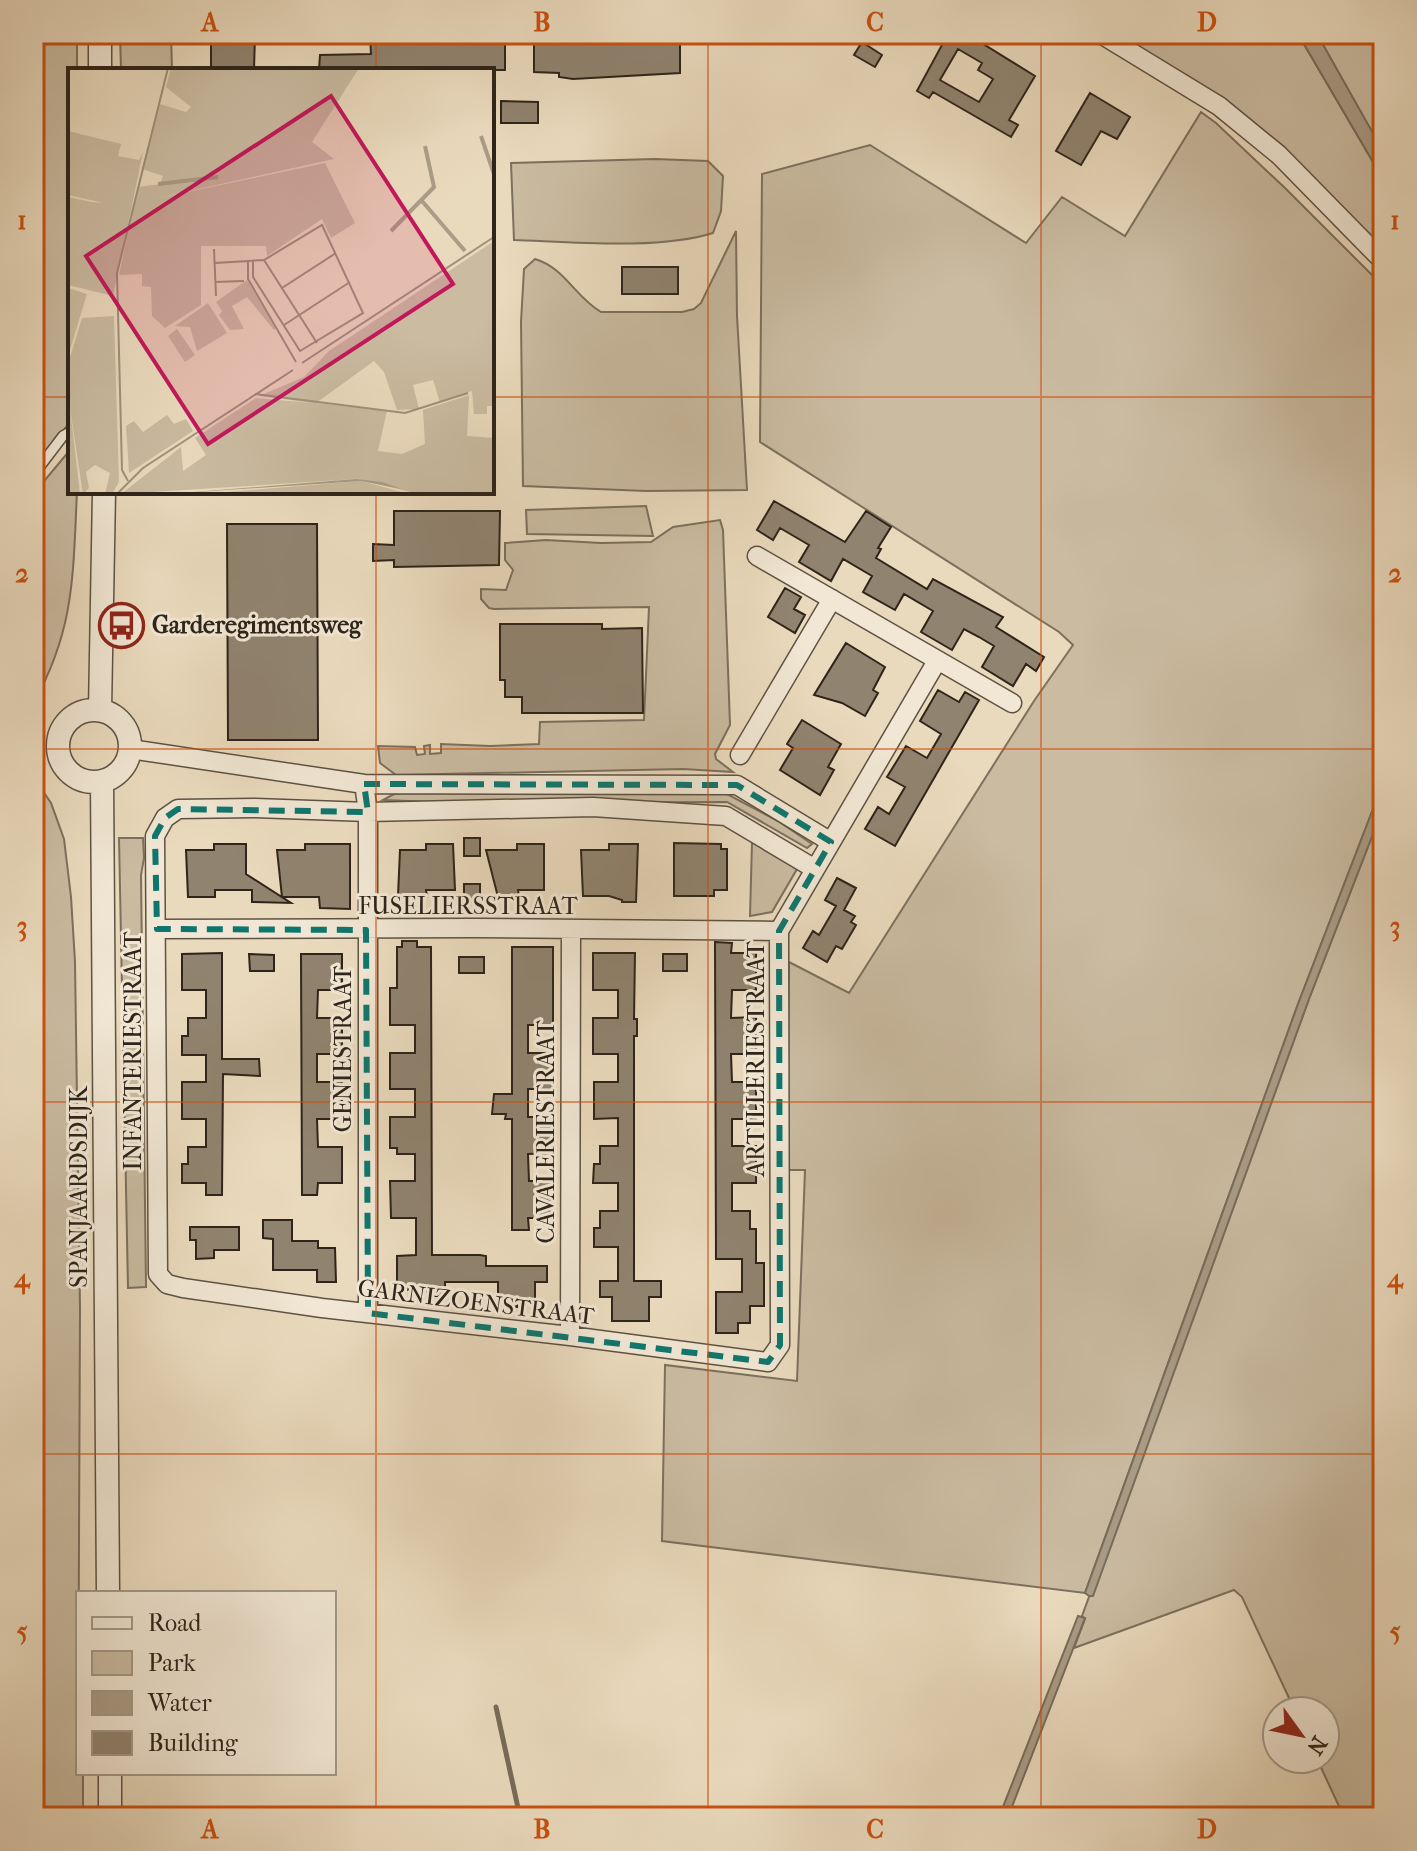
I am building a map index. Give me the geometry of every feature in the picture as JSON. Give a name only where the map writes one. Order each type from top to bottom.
[{"type":"street","points":[[100,34],[100,68]]},
{"type":"street","points":[[1101,34],[1219,106],[1279,155],[1383,261]]},
{"type":"street","points":[[100,710],[104,494]]},
{"type":"street","points":[[757,556],[1012,703]]},
{"type":"street","points":[[740,755],[832,599]]},
{"type":"street","name":"ARTILLERIESTRAAT","points":[[776,1354],[780,1345],[781,1299],[779,931],[937,661]]},
{"type":"street","points":[[86,710],[100,710],[119,719],[126,728],[130,749],[122,769],[102,781],[88,782],[75,777],[65,767],[59,754],[58,740],[63,727],[73,716],[86,710]]},
{"type":"street","points":[[130,749],[364,784],[737,785],[831,842]]},
{"type":"street","name":"SPANJAARDSDIJK","points":[[102,781],[108,1591]]},
{"type":"street","name":"GENIESTRAAT","points":[[364,784],[368,812],[368,1313]]},
{"type":"street","points":[[368,812],[593,807],[726,816],[815,869]]},
{"type":"street","name":"INFANTERIESTRAAT","points":[[167,1284],[158,1274],[155,836],[165,818],[178,809],[368,812]]},
{"type":"street","name":"FUSELIERSSTRAAT","points":[[157,929],[779,931]]},
{"type":"street","name":"CAVALERIESTRAAT","points":[[570,1336],[571,929]]},
{"type":"street","name":"GARNIZOENSTRAAT","points":[[167,1284],[751,1362],[768,1362],[776,1354]]},
{"type":"street","points":[[110,1775],[110,1817]]},
{"type":"lane","points":[[34,474],[68,433]]},
{"type":"highlighted area","points":[[364,784],[737,785],[831,842],[779,931],[780,1345],[768,1362],[368,1313],[366,930],[157,929],[155,836],[165,818],[178,809],[368,812]]},
{"type":"green space","points":[[34,34],[77,34],[77,68],[68,68],[68,424],[34,467]]},
{"type":"green space","points":[[120,34],[171,34],[172,68],[121,68]]},
{"type":"green space","points":[[1116,34],[1298,34],[1383,179],[1383,252],[1306,174]]},
{"type":"green space","points":[[1317,34],[1383,34],[1383,151],[1379,146]]},
{"type":"green space","points":[[1201,112],[1285,188],[1383,286],[1383,783],[1298,1004],[1085,1593],[662,1541],[665,1365],[797,1381],[805,1170],[787,1170],[789,962],[849,993],[1034,701],[1073,645],[1059,632],[760,442],[762,174],[870,145],[1026,243],[1062,197],[1125,236]]},
{"type":"green space","points":[[655,159],[708,161],[723,176],[721,211],[713,233],[667,242],[641,243],[514,240],[511,163]]},
{"type":"green space","points":[[736,231],[737,316],[747,490],[646,491],[523,486],[521,322],[524,269],[535,259],[545,263],[601,312],[682,312],[694,309],[701,303]]},
{"type":"green space","points":[[68,452],[68,494],[77,494],[69,600],[57,650],[34,702],[34,493]]},
{"type":"green space","points":[[646,506],[653,536],[527,534],[526,510]]},
{"type":"green space","points":[[720,520],[723,530],[730,725],[715,754],[716,759],[733,772],[683,769],[396,775],[380,763],[378,746],[415,747],[417,755],[425,754],[424,746],[430,745],[430,754],[441,753],[441,744],[539,744],[540,722],[644,720],[649,607],[494,609],[481,599],[481,589],[506,590],[513,570],[505,560],[505,543],[546,540],[651,542],[673,527]]},
{"type":"green space","points":[[34,778],[51,803],[64,839],[75,962],[80,1308],[76,1775],[83,1775],[83,1817],[34,1817]]},
{"type":"green space","points":[[405,793],[727,794],[778,821],[812,844],[807,848],[727,802],[463,803],[383,800]]},
{"type":"green space","points":[[1383,808],[1383,1817],[1344,1817],[1324,1775],[1341,1775],[1341,1695],[1288,1695],[1242,1597],[1234,1590],[1074,1648],[1085,1619],[1082,1616],[1309,999]]},
{"type":"green space","points":[[119,838],[143,838],[144,858],[141,875],[146,1287],[128,1288]]},
{"type":"green space","points":[[752,842],[797,869],[772,912],[750,916]]},
{"type":"water","points":[[1298,34],[1317,34],[1383,151],[1383,179]]},
{"type":"water","points":[[1383,783],[1383,808],[1309,999],[1093,1596],[1089,1596],[1085,1593],[1298,1004]]},
{"type":"water","points":[[1078,1616],[1085,1618],[1008,1817],[999,1817]]},
{"type":"building","points":[[211,34],[255,34],[254,68],[211,68]]},
{"type":"building","points":[[370,34],[505,34],[505,70],[319,68],[320,55],[371,54]]},
{"type":"building","points":[[534,34],[680,34],[680,73],[573,79],[559,77],[559,73],[534,72]]},
{"type":"building","points":[[923,34],[967,34],[1035,76],[1009,120],[1018,125],[1011,137],[933,92],[929,98],[917,91],[942,45]],"holes":[[[958,49],[982,63],[978,70],[993,79],[979,102],[940,80]]]},
{"type":"building","points":[[862,42],[882,55],[875,67],[854,55]]},
{"type":"building","points":[[1090,93],[1130,117],[1117,139],[1101,131],[1081,165],[1056,151]]},
{"type":"building","points":[[501,101],[538,102],[538,123],[501,123]]},
{"type":"building","points":[[622,267],[678,267],[678,294],[622,294]]},
{"type":"building","points":[[774,501],[845,542],[866,511],[891,527],[878,548],[881,549],[876,558],[927,589],[933,579],[1003,617],[996,627],[1044,657],[1036,671],[1026,664],[1013,686],[982,667],[994,646],[979,637],[964,629],[952,650],[921,632],[933,611],[904,594],[895,610],[863,592],[872,576],[843,559],[831,581],[799,562],[809,545],[780,528],[773,540],[757,530]]},
{"type":"building","points":[[394,511],[500,511],[499,565],[394,567],[394,560],[373,561],[373,544],[394,545]]},
{"type":"building","points":[[227,524],[317,524],[318,740],[228,740]]},
{"type":"building","points":[[785,588],[801,597],[794,609],[805,615],[795,633],[768,617]]},
{"type":"building","points":[[500,624],[602,624],[602,629],[642,628],[643,713],[522,713],[522,697],[505,697],[505,680],[500,680]]},
{"type":"building","points":[[846,643],[885,667],[873,690],[878,693],[865,716],[842,703],[814,695]]},
{"type":"building","points":[[938,690],[959,702],[965,692],[979,700],[895,846],[865,829],[878,807],[889,814],[905,787],[887,777],[906,746],[927,758],[941,734],[920,721]]},
{"type":"building","points":[[802,720],[841,744],[828,767],[834,770],[820,795],[780,770],[793,748],[787,744]]},
{"type":"building","points":[[464,838],[480,838],[480,856],[464,856]]},
{"type":"building","points":[[674,843],[721,844],[721,849],[727,849],[727,890],[714,890],[714,896],[674,896]]},
{"type":"building","points":[[214,844],[246,844],[246,874],[291,903],[252,902],[252,890],[215,890],[215,897],[188,897],[186,850],[214,850]]},
{"type":"building","points":[[305,844],[350,844],[350,909],[320,908],[319,897],[282,897],[277,850],[305,850]]},
{"type":"building","points":[[426,844],[453,844],[455,890],[426,890],[427,897],[398,896],[400,850],[426,850]]},
{"type":"building","points":[[517,844],[544,844],[544,890],[518,890],[519,897],[498,897],[486,850],[517,850]]},
{"type":"building","points":[[609,844],[638,844],[636,902],[622,902],[609,896],[583,896],[581,850],[609,850]]},
{"type":"building","points":[[837,878],[856,888],[844,910],[855,916],[851,922],[856,925],[842,949],[836,946],[827,962],[803,948],[813,931],[819,935],[836,906],[825,900]]},
{"type":"building","points":[[464,884],[480,884],[480,902],[464,902]]},
{"type":"building","points":[[402,941],[417,941],[417,947],[431,947],[432,1255],[486,1256],[486,1266],[547,1266],[547,1282],[535,1282],[535,1300],[517,1300],[517,1307],[498,1307],[498,1282],[445,1282],[445,1296],[427,1296],[427,1289],[397,1290],[397,1256],[416,1255],[416,1218],[391,1218],[390,1181],[415,1181],[415,1154],[397,1154],[397,1148],[390,1148],[390,1117],[415,1117],[415,1089],[390,1089],[390,1053],[415,1053],[415,1025],[390,1025],[390,988],[397,988],[397,947],[402,947]]},
{"type":"building","points":[[715,942],[732,943],[731,953],[756,953],[756,990],[732,990],[731,1018],[756,1017],[756,1054],[731,1054],[732,1082],[756,1082],[756,1119],[732,1119],[732,1146],[756,1146],[756,1183],[732,1183],[732,1211],[750,1211],[750,1229],[756,1229],[756,1263],[764,1263],[764,1306],[750,1306],[750,1323],[738,1323],[738,1333],[716,1333],[716,1292],[742,1292],[742,1259],[716,1259]]},
{"type":"building","points":[[512,947],[553,947],[553,1025],[528,1025],[528,1053],[553,1053],[553,1089],[528,1089],[528,1117],[553,1117],[553,1153],[528,1154],[529,1181],[553,1181],[553,1218],[528,1218],[529,1230],[512,1230],[512,1119],[505,1119],[506,1114],[492,1114],[494,1094],[512,1094]]},
{"type":"building","points":[[222,953],[222,1059],[259,1059],[260,1076],[223,1074],[222,1195],[206,1195],[206,1183],[182,1183],[182,1164],[188,1164],[188,1147],[206,1147],[206,1119],[182,1119],[182,1082],[206,1082],[206,1055],[182,1055],[182,1036],[188,1036],[188,1018],[206,1018],[206,990],[182,990],[182,954]]},
{"type":"building","points":[[593,953],[635,953],[634,1281],[661,1281],[661,1297],[649,1297],[649,1321],[612,1321],[612,1297],[600,1297],[600,1281],[618,1281],[618,1247],[594,1247],[594,1228],[600,1228],[600,1211],[618,1211],[618,1183],[593,1183],[594,1164],[600,1164],[600,1146],[618,1146],[618,1118],[594,1119],[594,1082],[618,1082],[618,1054],[593,1054],[593,1018],[618,1018],[618,990],[593,990]]},
{"type":"building","points":[[249,954],[274,955],[274,971],[250,971]]},
{"type":"building","points":[[301,954],[342,954],[342,990],[318,990],[317,1018],[342,1018],[342,1054],[317,1054],[317,1082],[342,1082],[342,1119],[317,1119],[318,1147],[342,1147],[342,1183],[318,1183],[317,1195],[302,1195]]},
{"type":"building","points":[[663,954],[687,954],[687,971],[663,971]]},
{"type":"building","points":[[459,957],[484,957],[484,973],[459,973]]},
{"type":"building","points":[[263,1220],[292,1220],[292,1241],[318,1241],[318,1248],[335,1248],[336,1282],[317,1282],[317,1270],[273,1270],[273,1239],[263,1238]]},
{"type":"building","points":[[190,1227],[239,1227],[239,1250],[214,1250],[214,1258],[196,1259],[196,1240],[190,1240]]},
{"type":"waterway","points":[[1376,975],[1383,963]]},
{"type":"waterway","points":[[496,1707],[520,1817]]},
{"type":"place","name":"Garderegimentsweg","points":[[121,625]]}]
